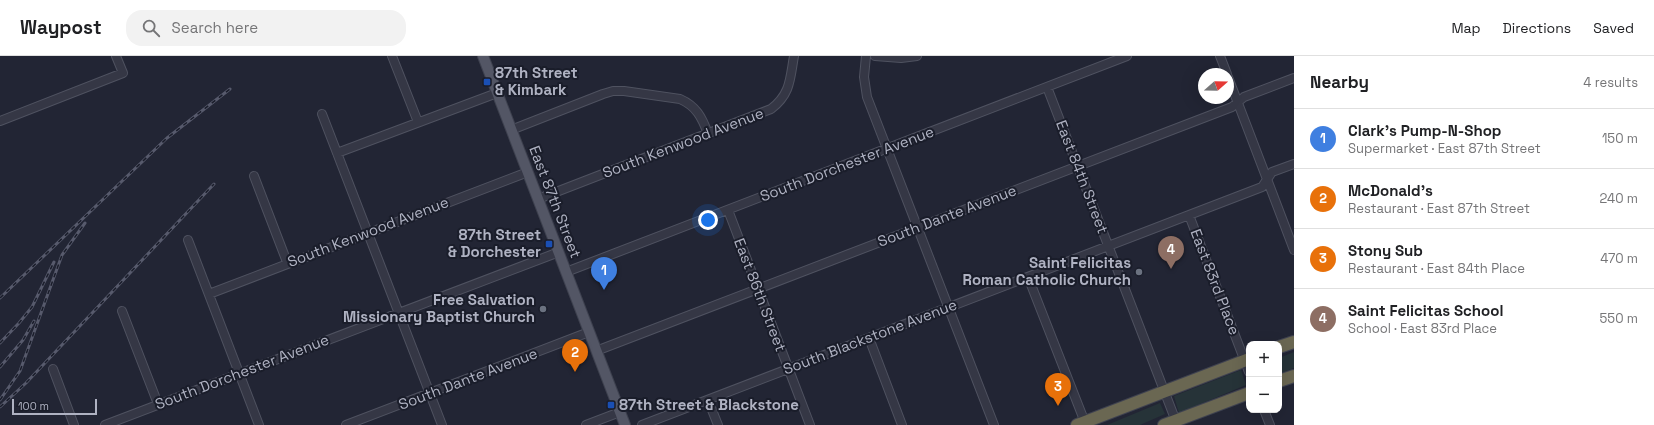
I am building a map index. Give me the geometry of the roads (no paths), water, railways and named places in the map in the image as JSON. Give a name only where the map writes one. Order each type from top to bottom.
[{"type":"highway","points":[[1282,347],[1294,342]]},
{"type":"highway","points":[[1082,424],[1165,391],[1246,365]]},
{"type":"highway","points":[[1282,380],[1294,376]]},
{"type":"highway","points":[[1164,425],[1177,423],[1246,394]]},
{"type":"main road","name":"East 87th Street","points":[[486,57],[511,130],[625,425]]},
{"type":"street","points":[[0,121],[123,73],[116,56]]},
{"type":"street","points":[[392,56],[418,122]]},
{"type":"street","name":"South Kenwood Avenue","points":[[538,199],[765,112],[777,105],[783,99],[789,85],[794,56]]},
{"type":"street","points":[[866,56],[864,77],[867,97],[994,425]]},
{"type":"street","points":[[875,56],[901,58],[917,56]]},
{"type":"street","name":"South Dorchester Avenue","points":[[566,272],[1127,56]]},
{"type":"street","points":[[1220,56],[1225,68]]},
{"type":"street","name":"South Dante Avenue","points":[[596,351],[1232,108],[1244,97],[1294,78]]},
{"type":"street","name":"East 84th Street","points":[[1047,87],[1177,423]]},
{"type":"street","points":[[511,130],[602,94],[624,90],[680,99],[687,102],[698,112],[708,134]]},
{"type":"street","points":[[337,153],[497,92]]},
{"type":"street","points":[[1234,92],[1294,250]]},
{"type":"street","points":[[322,114],[442,425]]},
{"type":"street","name":"South Blackstone Avenue","points":[[642,425],[1262,187],[1272,172],[1294,164]]},
{"type":"street","name":"South Kenwood Avenue","points":[[209,294],[287,262],[528,172]]},
{"type":"street","points":[[254,176],[287,262]]},
{"type":"street","name":"East 86th Street","points":[[728,210],[810,425]]},
{"type":"street","name":"East 83rd Place","points":[[1189,215],[1246,359]]},
{"type":"street","points":[[188,240],[259,425]]},
{"type":"street","name":"South Dorchester Avenue","points":[[105,425],[559,252]]},
{"type":"street","points":[[1028,277],[1082,424]]},
{"type":"street","points":[[122,311],[158,404]]},
{"type":"street","name":"South Dante Avenue","points":[[346,425],[589,332]]},
{"type":"street","points":[[869,338],[902,425]]},
{"type":"street","points":[[53,369],[74,425]]},
{"type":"street","points":[[708,400],[718,425]]},
{"type":"street","points":[[586,425],[620,412]]},
{"type":"street","points":[[1265,413],[1270,425]]},
{"type":"railway","points":[[0,298],[167,138],[230,89]]},
{"type":"railway","points":[[0,407],[26,383],[214,184]]},
{"type":"railway","points":[[0,400],[20,371],[62,255],[85,223]]},
{"type":"railway","points":[[0,343],[32,307],[54,262]]},
{"type":"railway","points":[[0,367],[23,340],[34,321]]},
{"type":"place","name":"87th Street & Kimbark","points":[[487,82]]},
{"type":"place","name":"87th Street & Dorchester","points":[[549,244]]},
{"type":"place","name":"Saint Felicitas School","points":[[1171,269]]},
{"type":"place","name":"Saint Felicitas Roman Catholic Church","points":[[1139,272]]},
{"type":"place","name":"Clark's Pump-N-Shop","points":[[604,290]]},
{"type":"place","name":"Free Salvation Missionary Baptist Church","points":[[543,309]]},
{"type":"place","name":"McDonald's","points":[[575,372]]},
{"type":"place","name":"87th Street & Blackstone","points":[[611,405]]},
{"type":"place","name":"Stony Sub","points":[[1058,406]]}]
